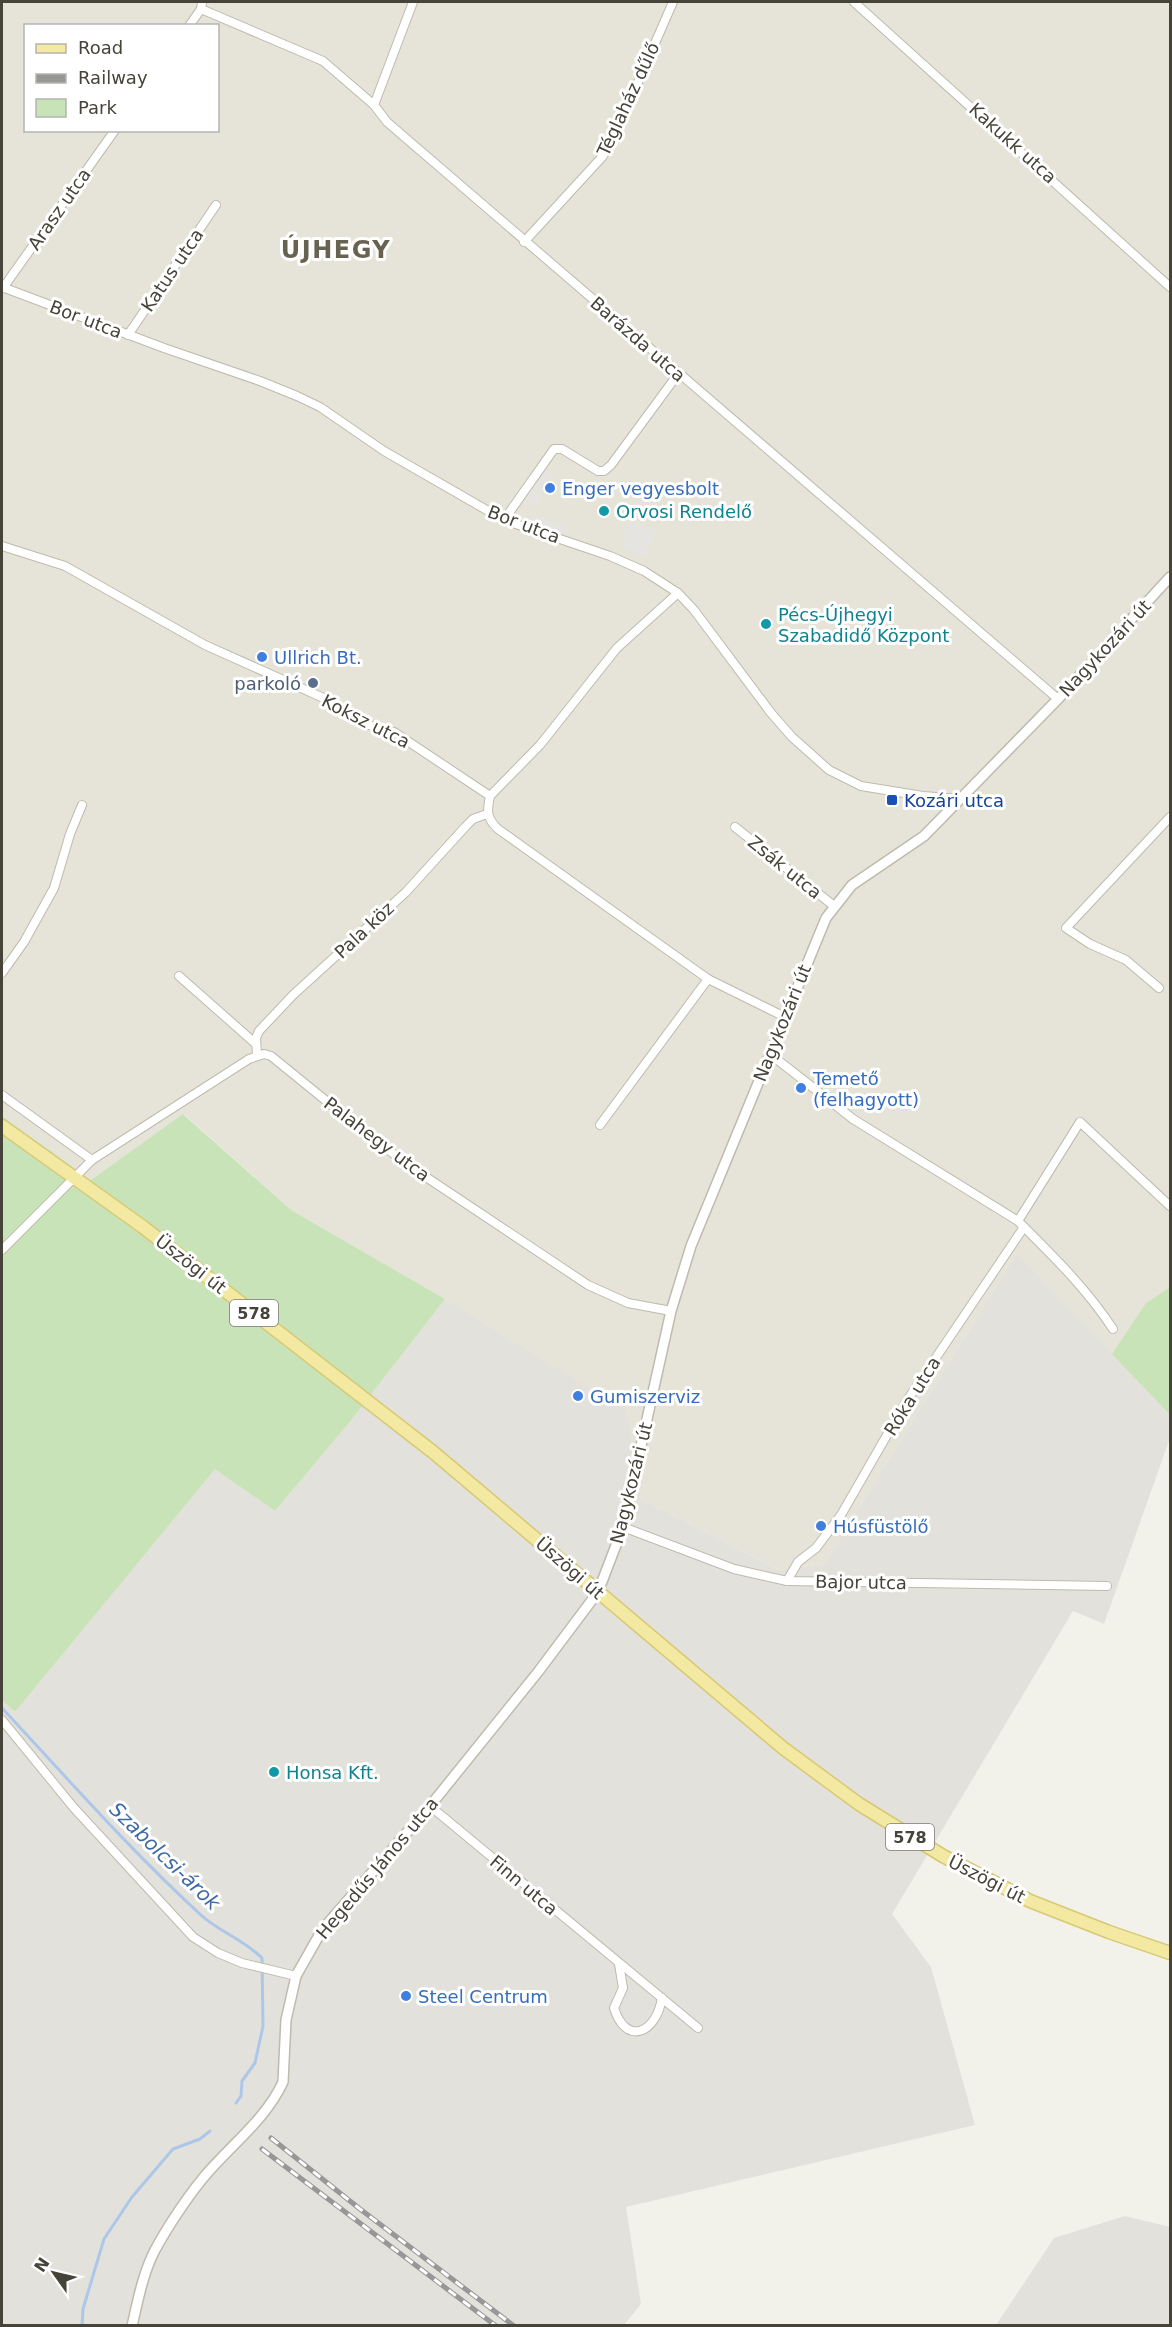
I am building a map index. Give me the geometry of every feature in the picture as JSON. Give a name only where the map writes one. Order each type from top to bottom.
[{"type":"main road","name":"Üszögi út","points":[[2,1126],[143,1227],[433,1452],[783,1748],[859,1804],[943,1856],[1030,1901],[1170,1953]]},
{"type":"street","points":[[374,105],[413,2]]},
{"type":"street","name":"Téglaház dűlő","points":[[524,242],[603,156],[618,128],[673,2]]},
{"type":"street","name":"Kakukk utca","points":[[854,2],[1170,287]]},
{"type":"street","points":[[190,24],[201,5]]},
{"type":"street","name":"Barázda utca","points":[[201,5],[323,61],[374,105],[387,122],[524,242],[1058,699]]},
{"type":"street","name":"Arasz utca","points":[[2,288],[114,132]]},
{"type":"street","name":"Katus utca","points":[[128,335],[216,205]]},
{"type":"street","name":"Bor utca","points":[[2,288],[297,396],[320,407],[384,451],[504,520],[610,556],[644,571],[678,593],[723,646],[771,713],[792,737],[829,770],[861,786],[923,796],[961,799]]},
{"type":"street","points":[[504,520],[554,449],[562,449],[588,466],[604,471],[611,465],[678,374]]},
{"type":"street","name":"Koksz utca","points":[[2,546],[65,566],[205,645],[328,700],[361,723],[394,732],[490,796]]},
{"type":"street","name":"Nagykozári út","points":[[598,1592],[623,1527],[671,1311],[691,1246],[822,928],[834,906],[852,885],[924,836],[1058,699],[1170,578]]},
{"type":"street","points":[[678,593],[617,648],[540,746],[490,796],[487,814],[498,829],[708,979],[785,1017]]},
{"type":"street","points":[[2,973],[24,942],[54,888],[70,834],[82,805]]},
{"type":"street","name":"Pala köz","points":[[256,1044],[259,1031],[293,995],[406,892],[473,819],[487,814]]},
{"type":"street","points":[[1159,988],[1126,960],[1090,944],[1066,928],[1170,817]]},
{"type":"street","name":"Zsák utca","points":[[735,827],[834,906]]},
{"type":"street","points":[[2,1250],[92,1161],[257,1055],[256,1044],[179,976]]},
{"type":"street","points":[[600,1125],[708,979]]},
{"type":"street","points":[[770,1054],[853,1119],[1021,1224],[1054,1257],[1100,1310],[1113,1329]]},
{"type":"street","name":"Palahegy utca","points":[[257,1055],[271,1056],[414,1169],[588,1285],[628,1303],[671,1311]]},
{"type":"street","points":[[2,1095],[92,1161]]},
{"type":"street","name":"Róka utca","points":[[787,1581],[798,1562],[816,1548],[841,1515],[906,1402],[1021,1224],[1080,1122],[1170,1206]]},
{"type":"street","name":"Bajor utca","points":[[623,1527],[734,1569],[787,1581],[1107,1586]]},
{"type":"street","name":"Hegedűs János utca","points":[[132,2325],[146,2271],[155,2250],[208,2172],[267,2110],[279,2091],[283,2082],[286,2020],[296,1976],[322,1930],[430,1806],[538,1672],[598,1592]]},
{"type":"street","points":[[2,1720],[74,1808],[193,1937],[218,1953],[268,1970],[296,1976]]},
{"type":"street","name":"Finn utca","points":[[430,1806],[698,2028]]},
{"type":"street","points":[[619,1964],[623,1988],[614,2008],[618,2021],[631,2030],[639,2031],[651,2027],[657,2019],[662,1998]]},
{"type":"shaded area","points":[[2,2],[1170,2],[1170,1287],[1146,1303],[1112,1354],[1017,1253],[824,1564],[779,1570],[641,1499],[625,1411],[445,1299],[291,1210],[184,1114],[91,1180],[2,1116]]},
{"type":"shaded area","points":[[541,467],[555,477],[535,505],[521,495]]},
{"type":"shaded area","points":[[534,515],[569,528],[565,540],[530,527]]},
{"type":"shaded area","points":[[630,520],[656,531],[645,557],[620,546]]},
{"type":"shaded area","points":[[1017,1253],[1170,1415],[1170,1438],[1104,1624],[1073,1611],[892,1914],[931,1967],[975,2125],[626,2207],[641,2304],[624,2325],[2,2325],[2,1700],[15,1712],[215,1468],[275,1511],[349,1423],[445,1299],[626,1411],[641,1499],[779,1570],[824,1564]]},
{"type":"shaded area","points":[[1125,2216],[1170,2227],[1170,2325],[996,2325],[1054,2238]]},
{"type":"green space","points":[[183,1114],[291,1210],[445,1299],[349,1423],[275,1511],[215,1469],[15,1712],[2,1700],[2,1116],[91,1180]]},
{"type":"green space","points":[[1170,1287],[1170,1415],[1112,1354],[1146,1303]]},
{"type":"waterway","name":"Szabolcsi-árok","points":[[2,1708],[150,1866],[209,1922],[262,1958],[263,2026],[255,2063],[242,2081],[241,2096],[236,2103]]},
{"type":"waterway","name":"Szabolcsi-árok","points":[[82,2326],[83,2309],[104,2239],[132,2197],[173,2149],[200,2139],[210,2131]]},
{"type":"railway","points":[[271,2138],[514,2326]]},
{"type":"railway","points":[[262,2149],[496,2326]]},
{"type":"place","name":"Enger vegyesbolt","points":[[550,488]]},
{"type":"place","name":"Orvosi Rendelő","points":[[604,511]]},
{"type":"place","name":"Pécs-Újhegyi Szabadidő Központ","points":[[766,624]]},
{"type":"place","name":"Ullrich Bt.","points":[[262,657]]},
{"type":"place","name":"parkoló","points":[[313,683]]},
{"type":"place","name":"Kozári utca","points":[[892,800]]},
{"type":"place","name":"Temető (felhagyott)","points":[[801,1088]]},
{"type":"place","name":"Gumiszerviz","points":[[578,1396]]},
{"type":"place","name":"Húsfüstölő","points":[[821,1526]]},
{"type":"place","name":"Honsa Kft.","points":[[274,1772]]},
{"type":"place","name":"Steel Centrum","points":[[406,1996]]},
{"type":"district","name":"ÚJHEGY","points":[[336,250]]}]
